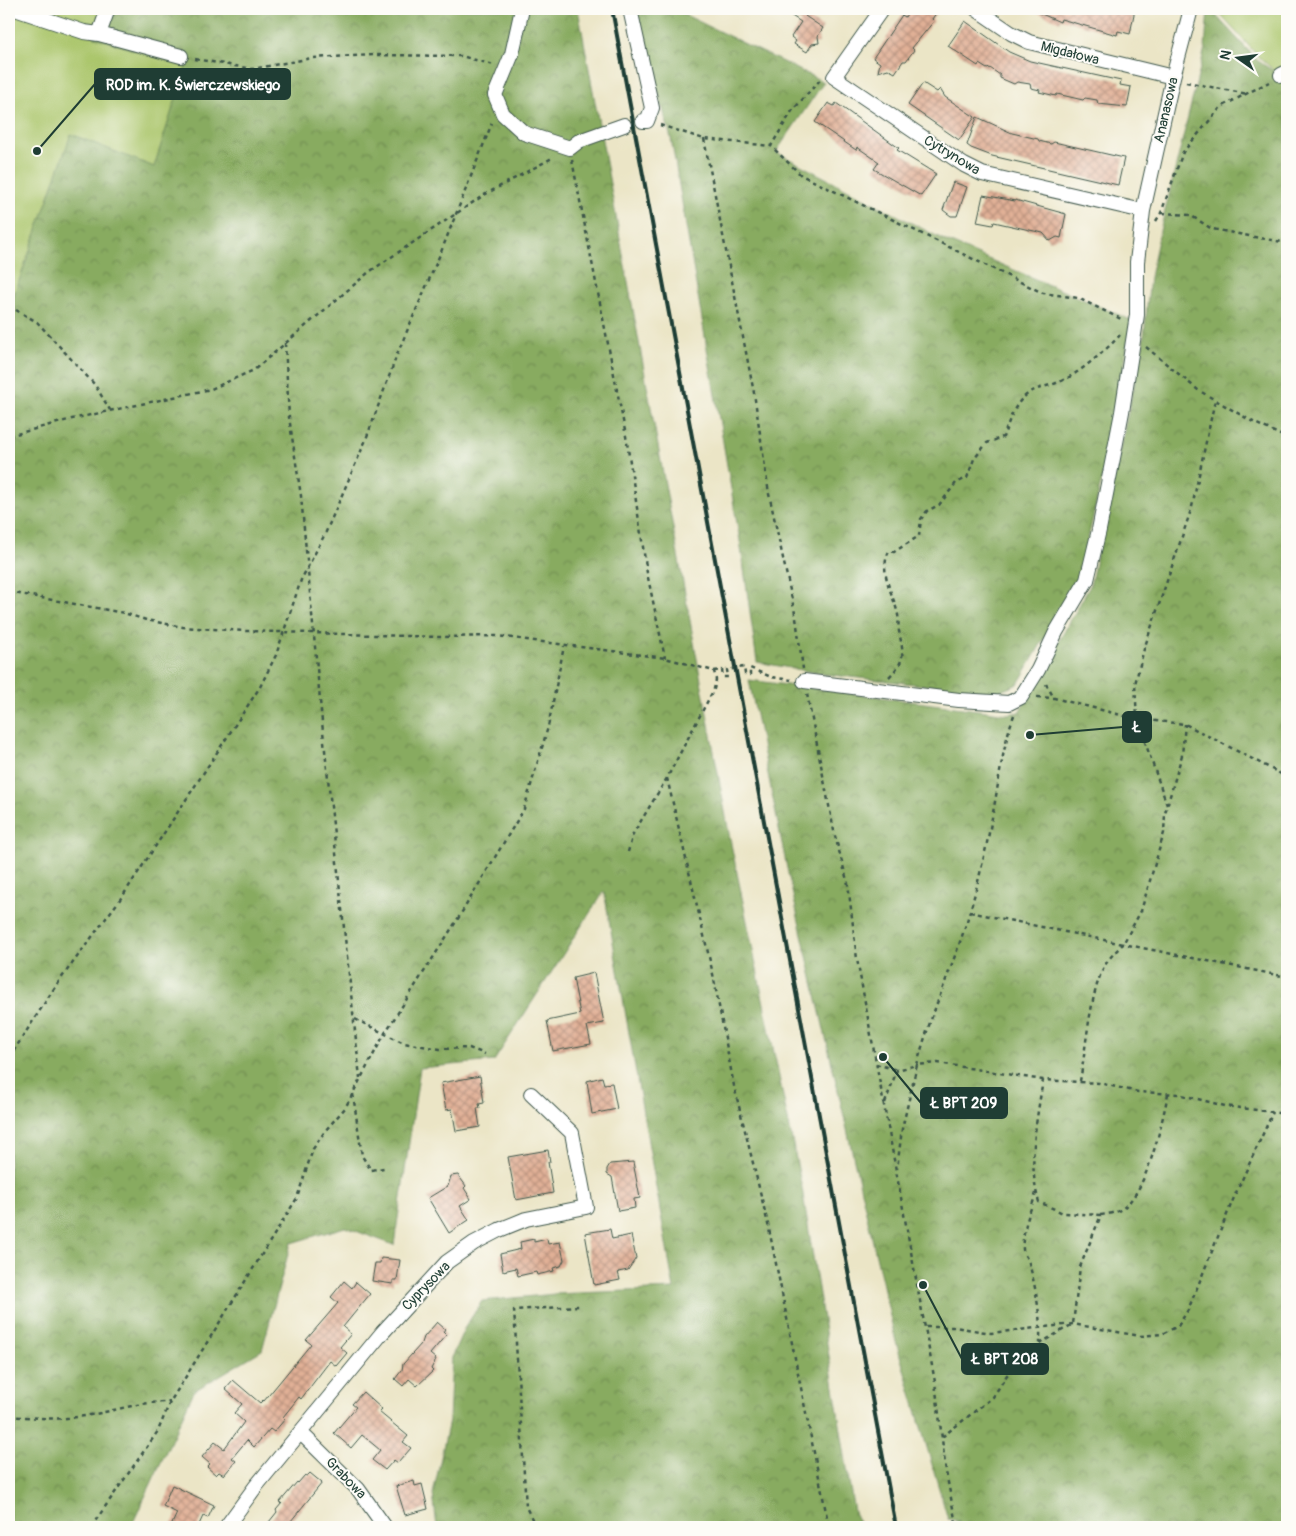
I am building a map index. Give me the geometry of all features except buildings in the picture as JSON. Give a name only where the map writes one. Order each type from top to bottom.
[{"type":"street","points":[[15,9],[84,32],[99,34],[181,56]]},
{"type":"street","points":[[99,34],[108,9]]},
{"type":"street","points":[[522,9],[512,54],[495,95],[503,114],[524,133],[570,148],[579,141],[624,126]]},
{"type":"street","points":[[630,9],[652,108],[645,121]]},
{"type":"street","points":[[836,75],[882,9]]},
{"type":"street","name":"Migdałowa","points":[[976,9],[1010,33],[1029,42],[1172,79]]},
{"type":"street","name":"Ananasowa","points":[[1021,697],[1087,580],[1119,431],[1128,334],[1137,315],[1137,262],[1143,212],[1172,79],[1191,9]]},
{"type":"street","name":"Cytrynowa","points":[[836,75],[964,165],[982,174],[1143,212]]},
{"type":"street","points":[[804,682],[959,700],[1009,702],[1021,697]]},
{"type":"street","name":"Cyprysowa","points":[[226,1527],[256,1486],[403,1309],[447,1262],[474,1243],[526,1219],[586,1207],[572,1133],[531,1094]]},
{"type":"street","name":"Grabowa","points":[[301,1433],[358,1488],[385,1527]]},
{"type":"path","points":[[181,56],[252,69],[312,58],[374,55],[461,56],[506,69]]},
{"type":"path","points":[[1152,227],[1161,212],[1183,152],[1221,107],[1284,74]]},
{"type":"path","points":[[771,146],[792,111],[805,96],[821,80],[836,75]]},
{"type":"path","points":[[1172,79],[1247,94]]},
{"type":"path","points":[[9,1058],[57,984],[124,894],[260,687],[276,655],[283,631],[308,566],[325,534],[365,442],[398,352],[457,213],[499,105]]},
{"type":"path","points":[[645,121],[704,139],[771,146],[801,175],[1043,293],[1078,298],[1126,323],[1129,316]]},
{"type":"path","points":[[704,139],[754,393],[769,494],[796,618],[804,682],[835,836],[848,884],[857,959],[926,1326],[956,1526]]},
{"type":"path","points":[[9,436],[110,410],[211,389],[254,370],[370,272],[484,194],[570,148],[626,436],[647,573],[665,658]]},
{"type":"path","points":[[1143,212],[1190,215],[1212,229],[1287,242]]},
{"type":"path","points":[[9,306],[37,322],[95,385],[110,410]]},
{"type":"path","points":[[881,678],[890,677],[901,664],[904,646],[899,630],[898,616],[888,589],[885,564],[889,552],[894,552],[919,536],[921,519],[927,511],[939,505],[956,483],[967,478],[974,459],[987,443],[1002,437],[1011,415],[1023,398],[1034,389],[1061,382],[1128,334],[1198,390],[1255,423],[1287,438]]},
{"type":"path","points":[[285,343],[288,417],[301,496],[322,722],[361,1079]]},
{"type":"path","points":[[1167,805],[1137,719],[1135,684],[1144,649],[1192,507],[1215,400]]},
{"type":"path","points":[[9,592],[124,613],[146,620],[183,627],[440,637],[497,636],[665,658],[714,670],[722,670],[723,677],[728,677],[727,670],[744,667],[745,674],[750,675],[750,668],[771,677],[804,682]]},
{"type":"path","points":[[91,1527],[158,1431],[170,1402],[296,1198],[313,1149],[325,1131],[345,1108],[385,1033],[459,917],[524,809],[548,728],[564,646]]},
{"type":"path","points":[[628,852],[633,834],[667,778],[714,689],[716,680],[714,670]]},
{"type":"path","points":[[897,1173],[902,1130],[924,1038],[960,948],[986,850],[1004,743],[1021,697],[1054,698],[1137,719],[1185,724],[1287,778]]},
{"type":"path","points":[[1080,1082],[1095,995],[1102,971],[1112,955],[1123,944],[1142,911],[1164,833],[1167,805],[1182,755],[1185,724]]},
{"type":"path","points":[[667,778],[713,974],[736,1096],[768,1224],[829,1527]]},
{"type":"path","points":[[970,912],[1287,977]]},
{"type":"path","points":[[354,1019],[404,1043],[440,1049],[469,1048],[486,1054]]},
{"type":"path","points":[[876,1064],[897,1070],[938,1062],[1043,1080],[1100,1082],[1138,1092],[1168,1094],[1225,1106],[1287,1114]]},
{"type":"path","points":[[884,1107],[886,1094],[897,1070]]},
{"type":"path","points":[[1043,1080],[1035,1133],[1036,1192],[1039,1202],[1063,1213],[1101,1215],[1120,1210],[1135,1194],[1158,1143],[1168,1094]]},
{"type":"path","points":[[353,1094],[362,1156],[371,1170],[384,1168],[385,1171]]},
{"type":"path","points":[[926,1326],[955,1327],[991,1333],[1073,1324],[1140,1336],[1162,1334],[1178,1326],[1188,1310],[1235,1195],[1273,1112]]},
{"type":"path","points":[[1036,1192],[1022,1250],[1029,1262],[1040,1328],[1040,1345]]},
{"type":"path","points":[[1073,1324],[1080,1267],[1101,1215]]},
{"type":"path","points":[[536,1527],[526,1507],[514,1310],[580,1306]]},
{"type":"path","points":[[942,1437],[993,1397],[1007,1375],[1040,1345],[1073,1324]]},
{"type":"path","points":[[9,1417],[66,1418],[119,1410],[148,1402],[170,1402]]},
{"type":"path","points":[[834,1527],[1015,1527]]},
{"type":"green space","points":[[9,9],[102,9],[95,37],[186,67],[154,167],[71,135],[12,301],[9,299]]},
{"type":"green space","points":[[102,9],[578,9],[730,839],[802,1188],[854,1512],[861,1527],[437,1527],[433,1494],[449,1421],[452,1356],[464,1329],[482,1301],[555,1294],[674,1289],[604,891],[494,1061],[420,1068],[394,1245],[345,1227],[291,1243],[262,1350],[194,1391],[131,1527],[9,1527],[9,299],[12,301],[71,134],[154,167],[186,67],[95,37]]},
{"type":"green space","points":[[635,9],[673,9],[824,82],[776,152],[946,241],[1131,320],[1116,417],[1079,578],[1018,684],[996,693],[823,674],[757,662],[740,541],[671,138]]},
{"type":"green space","points":[[1208,9],[1258,61],[1278,74],[1287,88],[1287,1514],[1280,1527],[937,1527],[960,1521],[948,1519],[896,1342],[789,878],[749,680],[1008,714],[1019,712],[1090,586],[1143,345],[1150,277],[1205,48]]},
{"type":"green space","points":[[1215,9],[1287,9],[1287,69],[1278,74],[1258,56]]},
{"type":"railway","points":[[612,9],[896,1527]]},
{"type":"place","name":"ROD im. K. Świerczewskiego","points":[[37,151]]},
{"type":"place","name":"Ł","points":[[1030,735]]},
{"type":"place","name":"Ł BPT 209","points":[[883,1057]]},
{"type":"place","name":"Ł BPT 208","points":[[923,1285]]}]
